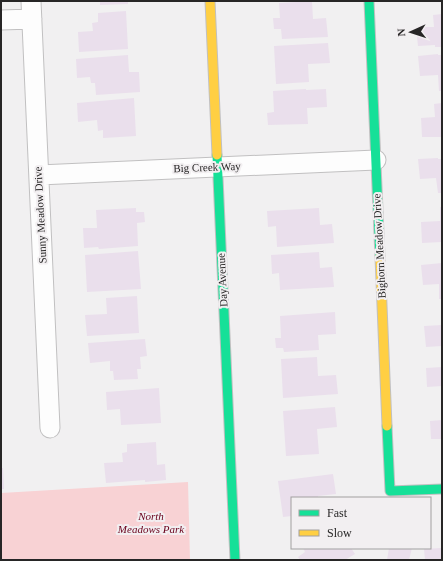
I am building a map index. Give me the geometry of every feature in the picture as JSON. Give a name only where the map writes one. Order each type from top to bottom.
[{"type":"street","name":"Day Avenue","points":[[210,1],[235,560]]},
{"type":"street","name":"Bighorn Meadow Drive","points":[[368,1],[390,491],[442,489]]},
{"type":"street","points":[[1,20],[31,10]]},
{"type":"street","name":"Sunny Meadow Drive","points":[[31,10],[50,428]]},
{"type":"street","name":"Big Creek Way","points":[[39,175],[376,160]]},
{"type":"green space","name":"North Meadows Park","points":[[188,482],[190,560],[1,560],[1,493]]},
{"type":"building","points":[[100,1],[128,1],[128,4],[100,5]]},
{"type":"building","points":[[312,1],[313,19],[326,18],[328,37],[282,39],[281,29],[274,29],[273,18],[280,18],[279,3]]},
{"type":"building","points":[[126,11],[128,49],[79,52],[78,32],[93,31],[92,23],[98,22],[98,13]]},
{"type":"building","points":[[442,14],[442,47],[435,47],[435,45],[418,46],[416,27],[434,27],[433,15]]},
{"type":"building","points":[[328,43],[330,63],[308,64],[309,82],[276,84],[274,46]]},
{"type":"building","points":[[128,55],[129,72],[139,72],[140,92],[96,95],[95,83],[91,83],[90,77],[77,78],[76,59]]},
{"type":"building","points":[[442,55],[442,91],[439,91],[438,75],[420,76],[418,56]]},
{"type":"building","points":[[326,89],[327,107],[307,108],[308,124],[268,125],[267,113],[274,112],[273,91]]},
{"type":"building","points":[[134,98],[136,136],[103,138],[103,130],[98,131],[97,120],[78,122],[77,103]]},
{"type":"building","points":[[442,103],[442,137],[422,137],[421,118],[435,117],[434,104]]},
{"type":"building","points":[[418,159],[442,159],[442,193],[438,193],[436,178],[420,179]]},
{"type":"building","points":[[440,207],[442,207],[442,242],[422,243],[421,222],[440,221]]},
{"type":"building","points":[[136,208],[136,212],[144,212],[145,222],[137,223],[138,246],[99,249],[98,247],[84,248],[83,228],[97,228],[96,210]]},
{"type":"building","points":[[319,208],[320,225],[332,224],[334,243],[277,247],[276,226],[268,227],[267,211]]},
{"type":"building","points":[[138,251],[141,289],[87,292],[85,255]]},
{"type":"building","points":[[319,252],[320,268],[332,267],[334,287],[280,290],[279,273],[272,274],[271,255]]},
{"type":"building","points":[[442,263],[442,299],[439,299],[439,284],[423,285],[421,265]]},
{"type":"building","points":[[137,296],[139,333],[87,336],[85,315],[107,314],[106,298]]},
{"type":"building","points":[[335,312],[336,334],[318,335],[319,350],[284,352],[283,348],[276,348],[275,338],[281,338],[280,316]]},
{"type":"building","points":[[442,325],[442,346],[426,347],[424,326]]},
{"type":"building","points":[[145,339],[147,356],[140,357],[141,369],[137,369],[138,379],[114,380],[113,371],[110,371],[110,361],[90,363],[88,343]]},
{"type":"building","points":[[317,357],[318,376],[336,375],[338,394],[283,398],[281,359]]},
{"type":"building","points":[[442,367],[442,386],[427,387],[426,368]]},
{"type":"building","points":[[159,388],[161,423],[121,425],[120,409],[107,410],[106,392]]},
{"type":"building","points":[[335,407],[337,427],[317,429],[319,454],[286,456],[283,411]]},
{"type":"building","points":[[442,420],[442,439],[431,439],[430,421]]},
{"type":"building","points":[[156,442],[157,465],[165,464],[166,480],[106,483],[104,463],[123,462],[122,453],[127,452],[127,444]]},
{"type":"building","points":[[1,468],[3,468],[4,489],[1,489]]},
{"type":"building","points":[[333,474],[336,494],[318,497],[291,497],[291,516],[283,517],[278,481]]},
{"type":"building","points":[[441,548],[442,560],[425,560],[424,549]]},
{"type":"building","points":[[304,549],[352,549],[355,554],[345,560],[300,560],[298,557],[305,552]]},
{"type":"building","points":[[389,549],[412,549],[409,560],[387,560]]},
{"type":"traffic: fast","points":[[369,1],[380,257]]},
{"type":"traffic: fast","points":[[217,155],[235,560]]},
{"type":"traffic: fast","points":[[387,426],[390,491],[442,489]]},
{"type":"traffic: slow","points":[[210,1],[217,155]]},
{"type":"traffic: slow","points":[[380,257],[387,426]]}]
